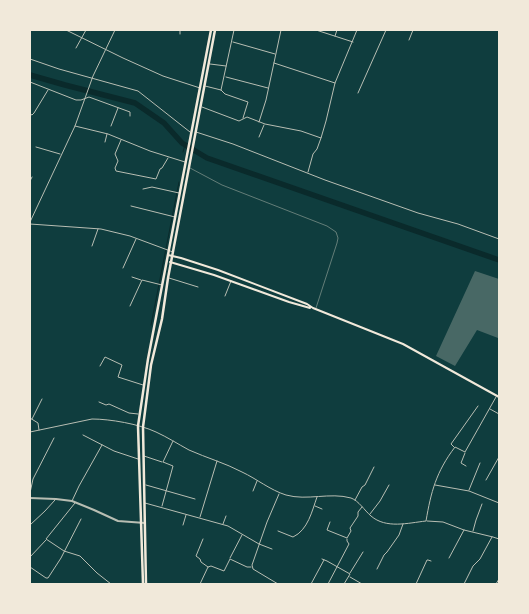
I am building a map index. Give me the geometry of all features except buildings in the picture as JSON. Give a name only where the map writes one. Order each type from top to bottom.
[{"type":"highway","points":[[146,584],[143,427],[151,365],[174,254],[211,30]]},
{"type":"highway","points":[[142,584],[138,459],[139,414],[160,285],[189,142],[200,107],[215,30]]},
{"type":"main road","points":[[167,251],[307,304],[314,309]]},
{"type":"main road","points":[[166,261],[231,280],[397,341],[498,397]]},
{"type":"main road","points":[[208,273],[209,268]]},
{"type":"street","points":[[66,30],[163,76],[201,88]]},
{"type":"street","points":[[76,48],[86,30]]},
{"type":"street","points":[[115,30],[92,80],[75,126],[30,223],[98,228],[136,238],[167,251]]},
{"type":"street","points":[[222,90],[234,30]]},
{"type":"street","points":[[259,122],[269,88],[280,30]]},
{"type":"street","points":[[316,30],[353,42]]},
{"type":"street","points":[[335,37],[337,30]]},
{"type":"street","points":[[308,173],[321,138],[335,83],[358,30]]},
{"type":"street","points":[[358,93],[386,30]]},
{"type":"street","points":[[409,40],[413,30]]},
{"type":"street","points":[[232,41],[275,54]]},
{"type":"street","points":[[30,59],[92,80],[125,86],[138,91],[193,132],[233,144],[418,213],[458,224],[499,239]]},
{"type":"street","points":[[274,62],[335,83]]},
{"type":"street","points":[[209,64],[226,67]]},
{"type":"street","points":[[224,77],[269,88]]},
{"type":"street","points":[[30,82],[76,100],[89,97],[131,112],[130,116]]},
{"type":"street","points":[[204,86],[222,90],[224,94],[248,102],[243,118]]},
{"type":"street","points":[[30,114],[34,114],[48,90]]},
{"type":"street","points":[[200,107],[236,120],[240,121],[247,117],[265,124],[301,131],[321,138]]},
{"type":"street","points":[[111,126],[118,108]]},
{"type":"street","points":[[259,138],[265,124]]},
{"type":"street","points":[[75,126],[108,134],[150,151],[186,162]]},
{"type":"street","points":[[105,142],[108,134]]},
{"type":"street","points":[[121,139],[116,154],[118,160],[115,168],[116,171],[155,180],[169,157]]},
{"type":"street","points":[[36,147],[61,154]]},
{"type":"street","points":[[30,181],[32,177]]},
{"type":"street","points":[[143,190],[152,187],[179,193]]},
{"type":"street","points":[[131,206],[175,216]]},
{"type":"street","points":[[92,246],[98,228]]},
{"type":"street","points":[[123,268],[136,238]]},
{"type":"street","points":[[132,277],[160,285]]},
{"type":"street","points":[[168,278],[198,287]]},
{"type":"street","points":[[130,306],[142,280]]},
{"type":"street","points":[[225,296],[231,280]]},
{"type":"street","points":[[100,366],[105,357],[122,365],[119,377],[143,386]]},
{"type":"street","points":[[466,466],[461,463],[465,452],[489,409],[498,397]]},
{"type":"street","points":[[39,429],[38,423],[31,419],[42,399]]},
{"type":"street","points":[[99,402],[106,405],[109,404],[129,413],[139,414]]},
{"type":"street","points":[[465,452],[451,445],[451,443],[478,406]]},
{"type":"street","points":[[489,409],[499,414]]},
{"type":"street","points":[[30,432],[92,420],[143,427],[155,431],[190,450],[217,460],[280,493],[295,497],[349,498],[354,500],[375,519],[383,523],[442,522],[499,539]]},
{"type":"street","points":[[83,435],[114,451],[138,459]]},
{"type":"street","points":[[30,493],[34,479],[54,438]]},
{"type":"street","points":[[163,462],[173,441]]},
{"type":"street","points":[[30,557],[74,502],[79,486],[102,445]]},
{"type":"street","points":[[426,522],[434,485],[441,467],[455,447]]},
{"type":"street","points":[[144,455],[173,466],[162,507]]},
{"type":"street","points":[[486,480],[499,457]]},
{"type":"street","points":[[200,518],[217,460]]},
{"type":"street","points":[[469,491],[480,463]]},
{"type":"street","points":[[354,500],[365,485],[374,467]]},
{"type":"street","points":[[253,491],[258,481]]},
{"type":"street","points":[[144,484],[195,499]]},
{"type":"street","points":[[434,485],[469,491],[498,503],[499,499]]},
{"type":"street","points":[[369,514],[389,486]]},
{"type":"street","points":[[252,567],[267,522],[280,493]]},
{"type":"street","points":[[278,530],[293,537],[298,535],[306,527],[317,496]]},
{"type":"street","points":[[30,498],[74,502],[118,521],[146,524]]},
{"type":"street","points":[[30,525],[56,499]]},
{"type":"street","points":[[145,502],[223,524],[272,549]]},
{"type":"street","points":[[473,532],[482,504]]},
{"type":"street","points":[[314,506],[322,509]]},
{"type":"street","points":[[328,584],[349,544],[346,541],[351,530],[350,528],[362,507]]},
{"type":"street","points":[[183,525],[186,514]]},
{"type":"street","points":[[223,524],[226,516]]},
{"type":"street","points":[[30,567],[48,578],[81,519]]},
{"type":"street","points":[[330,522],[327,530],[347,538]]},
{"type":"street","points":[[377,569],[384,555],[399,535],[403,523]]},
{"type":"street","points":[[448,558],[464,530]]},
{"type":"street","points":[[208,568],[210,566],[224,571],[242,534]]},
{"type":"street","points":[[464,584],[473,566],[480,559],[493,536]]},
{"type":"street","points":[[46,539],[64,551],[80,556],[111,584]]},
{"type":"street","points":[[203,539],[196,556],[208,568]]},
{"type":"street","points":[[344,584],[363,552]]},
{"type":"street","points":[[230,559],[247,567],[252,567],[278,584]]},
{"type":"street","points":[[311,584],[323,559],[338,567],[361,584]]},
{"type":"street","points":[[416,584],[427,560],[431,561]]},
{"type":"street","points":[[200,584],[208,568]]},
{"type":"street","points":[[496,584],[499,579]]},
{"type":"lane","points":[[189,167],[222,185],[327,226],[336,232],[337,243],[314,309]]},
{"type":"waterway","points":[[30,75],[135,103],[164,123],[182,143],[207,158],[499,260]]},
{"type":"waterway","points":[[183,152],[185,145]]},
{"type":"waterway","points":[[151,325],[179,182]]}]
